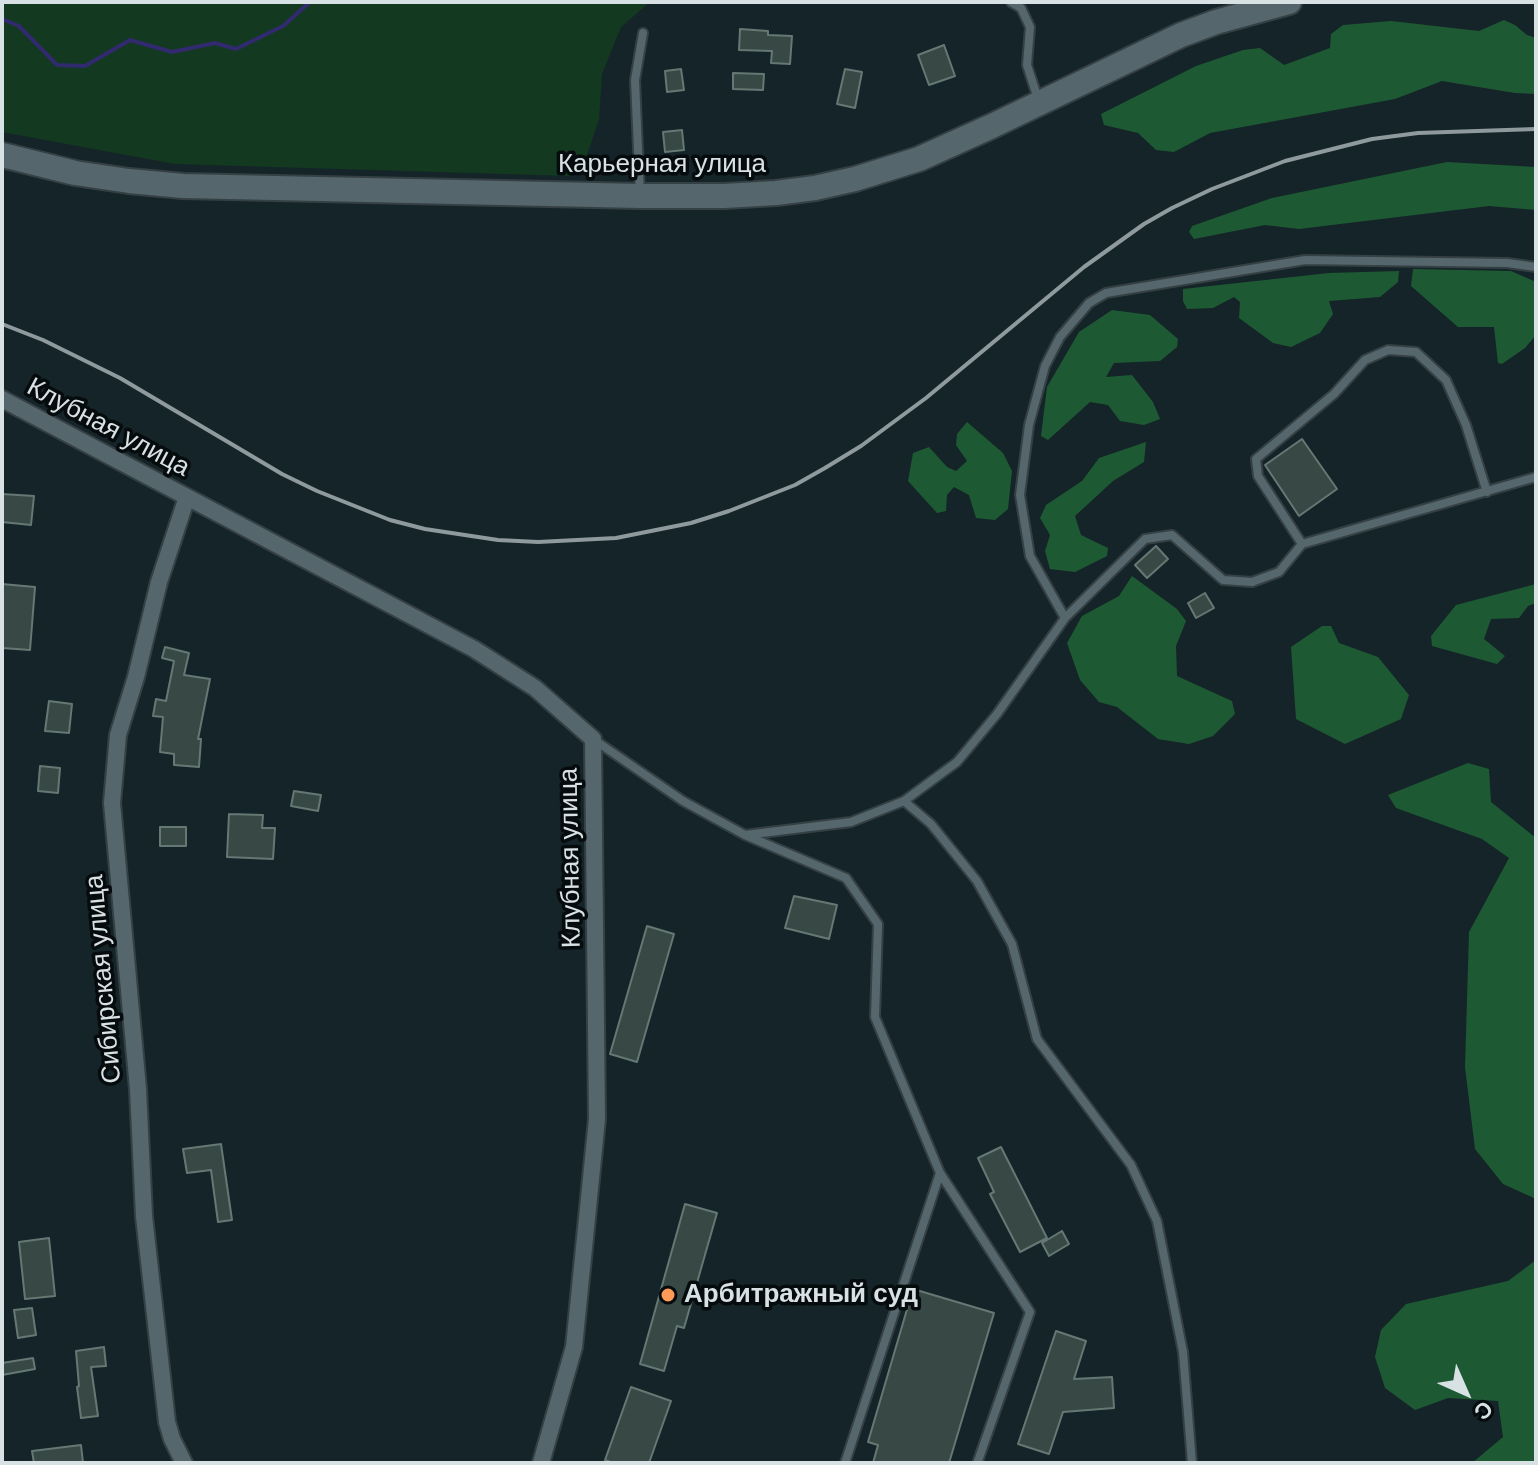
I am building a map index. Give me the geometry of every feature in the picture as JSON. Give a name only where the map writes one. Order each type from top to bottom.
[{"type":"main road","name":"Карьерная улица","points":[[2,155],[75,173],[183,186],[640,196],[776,193],[855,179],[919,159],[1181,35],[1289,2]]},
{"type":"street","name":"Клубная улица","points":[[2,399],[474,649],[535,688],[593,739],[597,1119],[574,1347],[541,1463]]},
{"type":"street","name":"Сибирская улица","points":[[184,1463],[167,1422],[144,1216],[138,1089],[112,803],[118,735],[159,582],[187,497]]},
{"type":"lane","points":[[1011,2],[1021,8],[1030,27],[1027,65],[1040,104]]},
{"type":"lane","points":[[640,196],[635,80],[643,33]]},
{"type":"lane","points":[[1065,618],[1030,556],[1020,495],[1029,425],[1045,366],[1060,337],[1089,303],[1106,293],[1305,260],[1507,263],[1536,267]]},
{"type":"lane","points":[[1302,544],[1258,476],[1256,459],[1334,394],[1365,360],[1388,350],[1416,352],[1446,380],[1466,425],[1487,492]]},
{"type":"lane","points":[[745,835],[851,822],[904,801],[957,762],[997,714],[1065,618],[1145,539],[1172,535],[1223,580],[1252,582],[1279,572],[1302,544],[1536,477]]},
{"type":"lane","points":[[593,739],[683,801],[745,835],[846,878],[878,924],[875,1017],[940,1173],[1030,1312],[978,1461]]},
{"type":"lane","points":[[904,801],[931,824],[977,881],[1012,944],[1037,1039],[1131,1165],[1157,1221],[1183,1352],[1192,1463]]},
{"type":"lane","points":[[845,1463],[940,1173]]},
{"type":"green space","points":[[2,2],[650,2],[621,27],[602,74],[599,119],[585,161],[570,176],[175,164],[2,132]]},
{"type":"green space","points":[[1504,20],[1536,38],[1536,94],[1442,81],[1395,99],[1210,133],[1174,152],[1156,150],[1138,133],[1104,125],[1101,114],[1196,66],[1243,50],[1260,48],[1284,65],[1330,48],[1331,34],[1343,25],[1391,21],[1479,31]]},
{"type":"green space","points":[[1447,162],[1536,167],[1536,210],[1489,206],[1299,229],[1265,225],[1194,239],[1189,232],[1192,226],[1272,198]]},
{"type":"green space","points":[[1413,269],[1511,271],[1536,282],[1536,335],[1525,348],[1502,364],[1498,363],[1494,327],[1458,327],[1411,286]]},
{"type":"green space","points":[[1399,271],[1398,282],[1380,297],[1329,301],[1333,314],[1320,333],[1291,347],[1273,343],[1239,318],[1240,302],[1234,297],[1213,308],[1187,309],[1183,301],[1183,289],[1329,273]]},
{"type":"green space","points":[[1112,310],[1150,315],[1178,339],[1177,347],[1160,361],[1114,363],[1106,377],[1132,375],[1153,402],[1160,419],[1144,425],[1120,421],[1108,405],[1090,402],[1048,440],[1041,436],[1047,387],[1079,332]]},
{"type":"green space","points":[[967,422],[1003,453],[1012,471],[1008,509],[995,520],[976,518],[969,495],[954,487],[947,495],[946,511],[937,513],[908,481],[913,453],[929,447],[947,467],[956,471],[967,461],[956,445],[957,434]]},
{"type":"green space","points":[[1146,442],[1144,462],[1113,481],[1075,516],[1081,535],[1108,548],[1107,556],[1075,572],[1050,569],[1045,551],[1050,535],[1040,518],[1046,505],[1082,481],[1099,458]]},
{"type":"green space","points":[[1132,576],[1177,609],[1186,621],[1176,646],[1177,676],[1232,701],[1235,714],[1213,736],[1189,744],[1158,739],[1117,707],[1099,702],[1080,680],[1067,643],[1082,616],[1119,596]]},
{"type":"green space","points":[[1536,584],[1536,603],[1528,606],[1519,618],[1491,619],[1484,639],[1505,656],[1497,664],[1432,646],[1431,636],[1456,605]]},
{"type":"green space","points":[[1322,626],[1331,626],[1339,643],[1378,657],[1409,695],[1401,719],[1345,744],[1296,719],[1291,647]]},
{"type":"green space","points":[[1468,763],[1489,769],[1491,802],[1536,838],[1536,1199],[1503,1184],[1475,1149],[1465,1067],[1469,932],[1509,858],[1482,839],[1396,808],[1388,795]]},
{"type":"green space","points":[[1536,1260],[1536,1463],[1472,1463],[1503,1437],[1498,1401],[1448,1398],[1415,1410],[1385,1388],[1375,1357],[1381,1330],[1406,1304],[1508,1281]]},
{"type":"building","points":[[740,29],[792,36],[790,64],[771,63],[772,51],[739,50]]},
{"type":"building","points":[[944,45],[955,76],[929,85],[918,55]]},
{"type":"building","points":[[681,69],[684,90],[667,92],[665,71]]},
{"type":"building","points":[[845,69],[862,72],[855,108],[837,104]]},
{"type":"building","points":[[733,73],[764,74],[763,90],[733,89]]},
{"type":"building","points":[[682,130],[684,150],[665,152],[663,132]]},
{"type":"building","points":[[1302,439],[1337,489],[1299,516],[1265,465]]},
{"type":"building","points":[[2,494],[34,496],[31,525],[2,522]]},
{"type":"building","points":[[1156,546],[1168,559],[1147,578],[1135,565]]},
{"type":"building","points":[[2,584],[35,587],[30,650],[2,648]]},
{"type":"building","points":[[1205,593],[1214,608],[1196,618],[1188,603]]},
{"type":"building","points":[[165,647],[189,653],[184,675],[210,679],[198,739],[201,739],[199,767],[174,765],[174,754],[160,752],[163,717],[153,716],[156,699],[166,701],[174,661],[162,658]]},
{"type":"building","points":[[49,701],[72,704],[69,733],[45,731]]},
{"type":"building","points":[[40,766],[60,768],[58,793],[38,791]]},
{"type":"building","points":[[294,791],[321,795],[318,811],[291,806]]},
{"type":"building","points":[[229,814],[263,815],[262,828],[275,828],[273,859],[227,857]]},
{"type":"building","points":[[160,827],[186,827],[186,846],[160,846]]},
{"type":"building","points":[[794,896],[837,905],[829,939],[785,928]]},
{"type":"building","points":[[647,926],[674,934],[637,1062],[610,1054]]},
{"type":"building","points":[[221,1144],[232,1220],[218,1222],[211,1170],[187,1173],[183,1149]]},
{"type":"building","points":[[1001,1147],[1047,1238],[1020,1252],[990,1194],[994,1192],[978,1158]]},
{"type":"building","points":[[685,1204],[717,1213],[684,1328],[677,1326],[664,1371],[640,1364]]},
{"type":"building","points":[[1062,1231],[1069,1244],[1049,1256],[1042,1243]]},
{"type":"building","points":[[49,1238],[55,1296],[25,1299],[19,1242]]},
{"type":"building","points":[[913,1289],[994,1313],[949,1463],[873,1463],[878,1445],[868,1442]]},
{"type":"building","points":[[32,1308],[36,1335],[18,1338],[14,1310]]},
{"type":"building","points":[[1056,1331],[1086,1341],[1074,1379],[1112,1377],[1114,1408],[1063,1412],[1049,1454],[1018,1444]]},
{"type":"building","points":[[104,1347],[106,1366],[91,1367],[98,1416],[81,1418],[76,1351]]},
{"type":"building","points":[[33,1358],[35,1369],[2,1375],[2,1363]]},
{"type":"building","points":[[631,1387],[671,1401],[649,1463],[613,1463],[605,1460]]},
{"type":"building","points":[[81,1445],[83,1463],[34,1463],[32,1451]]},
{"type":"waterway","points":[[2,19],[19,26],[57,65],[85,66],[130,40],[172,52],[215,43],[236,49],[283,26],[310,2]]},
{"type":"railway","points":[[2,324],[43,340],[120,378],[282,474],[390,520],[425,529],[498,540],[538,542],[616,538],[691,523],[729,511],[795,485],[825,468],[861,446],[926,398],[1084,267],[1144,224],[1212,189],[1285,161],[1372,139],[1418,133],[1536,129]]},
{"type":"place","name":"Арбитражный суд","points":[[668,1295]]}]
